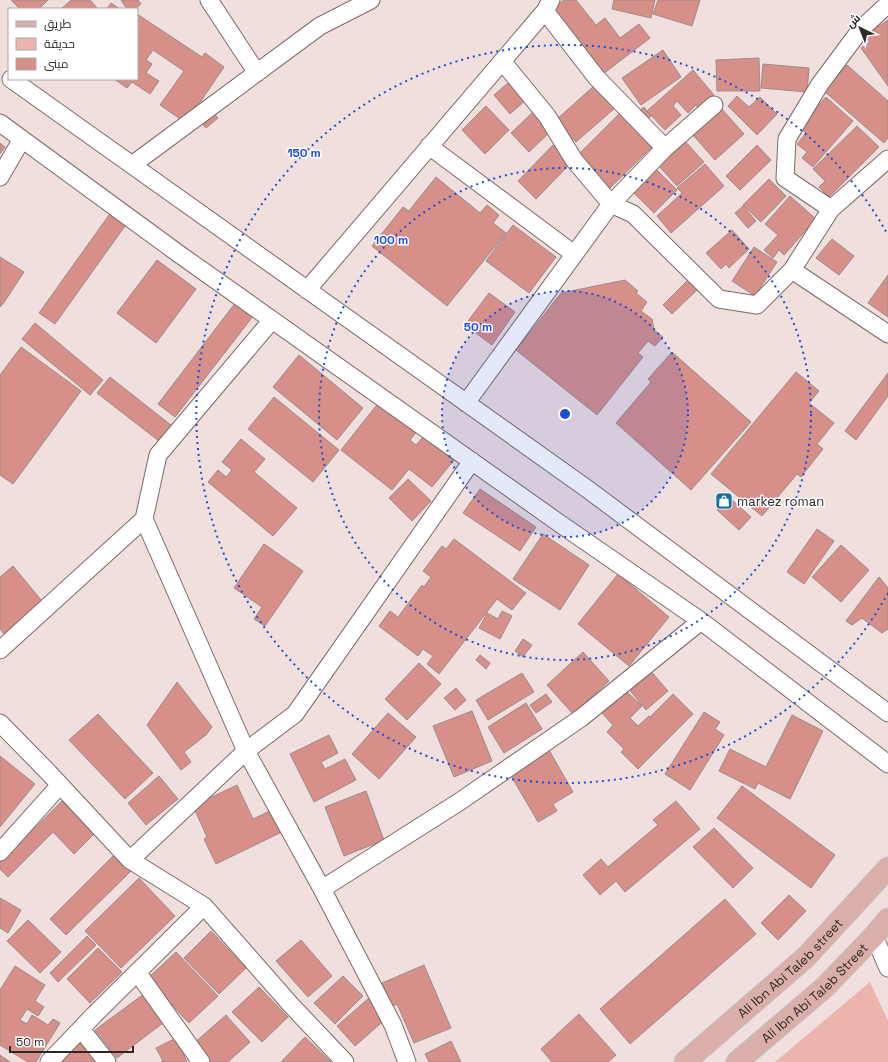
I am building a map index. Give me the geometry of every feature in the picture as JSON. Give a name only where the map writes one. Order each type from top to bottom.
[{"type":"main road","name":"Ali Ibn Abi Taleb street","points":[[685,1062],[806,957],[888,868]]},
{"type":"main road","name":"Ali Ibn Abi Taleb Street","points":[[737,1062],[825,987],[874,936],[888,919]]},
{"type":"street","points":[[209,0],[257,73]]},
{"type":"street","points":[[132,165],[320,26],[366,1]]},
{"type":"street","points":[[831,210],[785,178],[788,139],[820,84],[861,29],[888,4]]},
{"type":"street","points":[[307,290],[548,5],[596,77],[665,148]]},
{"type":"street","points":[[502,61],[547,116],[574,160],[611,204],[633,214],[719,299],[757,305],[792,270],[831,210],[888,159]]},
{"type":"street","points":[[13,80],[586,488],[888,713]]},
{"type":"street","points":[[466,403],[611,204],[665,148],[714,105]]},
{"type":"street","points":[[0,123],[179,254],[472,462],[701,621],[888,764]]},
{"type":"street","points":[[0,177],[22,139]]},
{"type":"street","points":[[430,146],[574,254]]},
{"type":"street","points":[[792,270],[888,334]]},
{"type":"street","points":[[0,650],[144,519],[158,455],[272,320]]},
{"type":"street","points":[[130,860],[246,751],[295,714],[472,462]]},
{"type":"street","points":[[144,519],[246,751],[322,889],[393,1025],[407,1062]]},
{"type":"street","points":[[322,889],[459,802],[581,718],[701,621]]},
{"type":"street","points":[[0,723],[130,860],[204,906],[291,1005],[345,1062]]},
{"type":"street","points":[[0,852],[60,785]]},
{"type":"street","points":[[49,1062],[204,906]]},
{"type":"street","points":[[874,936],[888,968]]},
{"type":"street","points":[[137,972],[201,1062]]},
{"type":"street","points":[[81,1029],[107,1062]]},
{"type":"green space","points":[[870,982],[888,1021],[888,1062],[775,1062]]},
{"type":"building","points":[[11,0],[48,0],[40,8],[19,8]]},
{"type":"building","points":[[71,0],[90,0],[97,8],[62,8]]},
{"type":"building","points":[[121,0],[138,0],[141,4],[135,8],[126,8]]},
{"type":"building","points":[[564,0],[576,0],[596,25],[605,18],[620,38],[639,24],[650,38],[603,74],[552,9]]},
{"type":"building","points":[[614,0],[655,0],[651,18],[612,9]]},
{"type":"building","points":[[658,0],[700,0],[692,26],[653,14]]},
{"type":"building","points":[[111,3],[118,8],[108,8]]},
{"type":"building","points":[[138,15],[202,57],[205,53],[224,67],[186,123],[160,105],[184,71],[153,50],[146,60],[152,64],[146,73],[159,81],[150,94],[132,82],[127,88],[115,80],[138,80]]},
{"type":"building","points":[[888,20],[888,86],[861,48],[870,42],[865,36]]},
{"type":"building","points":[[663,50],[681,77],[641,105],[622,78]]},
{"type":"building","points":[[759,58],[760,91],[717,91],[716,60]]},
{"type":"building","points":[[763,64],[809,68],[807,92],[761,88]]},
{"type":"building","points":[[847,65],[888,101],[888,138],[884,143],[824,91]]},
{"type":"building","points":[[693,70],[714,95],[699,109],[696,105],[688,113],[677,101],[673,106],[681,115],[665,130],[647,111]]},
{"type":"building","points":[[509,82],[526,100],[510,114],[494,95]]},
{"type":"building","points":[[595,85],[615,108],[576,142],[556,120]]},
{"type":"building","points":[[737,96],[749,107],[760,97],[777,114],[757,135],[728,106]]},
{"type":"building","points":[[826,97],[853,121],[813,167],[802,158],[807,152],[797,144],[806,133],[799,127]]},
{"type":"building","points":[[486,106],[509,130],[485,154],[462,130]]},
{"type":"building","points":[[644,107],[651,116],[645,121],[638,112]]},
{"type":"building","points":[[721,108],[744,134],[715,160],[692,134]]},
{"type":"building","points":[[623,110],[656,143],[610,188],[577,156]]},
{"type":"building","points":[[534,111],[552,130],[529,152],[511,133]]},
{"type":"building","points":[[213,112],[218,118],[206,128],[201,122]]},
{"type":"building","points":[[857,126],[879,147],[829,197],[819,187],[825,181],[813,169]]},
{"type":"building","points":[[683,139],[704,162],[677,186],[656,163]]},
{"type":"building","points":[[0,143],[5,147],[0,154]]},
{"type":"building","points":[[553,145],[571,163],[536,199],[518,181]]},
{"type":"building","points":[[757,145],[771,160],[740,190],[726,176]]},
{"type":"building","points":[[705,164],[724,186],[671,233],[657,216],[682,193],[677,188]]},
{"type":"building","points":[[655,168],[677,190],[654,213],[632,191]]},
{"type":"building","points":[[436,177],[480,213],[487,205],[499,215],[493,223],[506,233],[447,306],[372,246],[403,207],[409,211]]},
{"type":"building","points":[[769,179],[786,196],[761,222],[743,205]]},
{"type":"building","points":[[790,196],[816,219],[784,255],[779,250],[773,258],[764,250],[778,235],[765,224]]},
{"type":"building","points":[[743,206],[756,221],[748,228],[735,213]]},
{"type":"building","points":[[114,208],[130,219],[55,324],[39,313]]},
{"type":"building","points":[[513,225],[556,257],[529,293],[486,261]]},
{"type":"building","points":[[732,230],[749,249],[729,268],[726,264],[721,269],[706,253]]},
{"type":"building","points":[[832,239],[854,256],[839,275],[816,258]]},
{"type":"building","points":[[754,247],[777,262],[755,296],[732,281]]},
{"type":"building","points":[[0,257],[24,272],[0,307]]},
{"type":"building","points":[[157,260],[196,289],[156,343],[117,313]]},
{"type":"building","points":[[888,275],[888,317],[868,303]]},
{"type":"building","points":[[625,280],[638,291],[636,293],[647,302],[641,311],[652,319],[654,330],[663,337],[655,346],[648,341],[638,353],[643,357],[597,415],[516,350],[561,293]]},
{"type":"building","points":[[688,280],[697,290],[672,314],[663,305]]},
{"type":"building","points":[[489,293],[515,312],[492,345],[465,325]]},
{"type":"building","points":[[236,302],[254,315],[175,417],[158,404]]},
{"type":"building","points":[[35,323],[103,380],[90,395],[22,339]]},
{"type":"building","points":[[21,347],[81,391],[13,484],[0,475],[0,375]]},
{"type":"building","points":[[672,352],[751,422],[691,490],[616,423],[651,382],[648,379]]},
{"type":"building","points":[[299,355],[363,408],[337,440],[273,387]]},
{"type":"building","points":[[796,372],[819,391],[809,403],[834,423],[817,444],[823,449],[801,477],[797,474],[762,516],[711,474]]},
{"type":"building","points":[[888,373],[888,396],[856,440],[845,431]]},
{"type":"building","points":[[110,377],[176,429],[164,445],[97,393]]},
{"type":"building","points":[[274,397],[339,450],[313,482],[248,429]]},
{"type":"building","points":[[380,401],[417,431],[410,440],[416,445],[424,436],[454,460],[432,487],[409,469],[392,490],[341,450]]},
{"type":"building","points":[[241,439],[265,459],[254,472],[297,508],[273,536],[208,482],[218,470],[226,477],[232,470],[222,462]]},
{"type":"building","points":[[408,479],[431,501],[412,521],[389,498]]},
{"type":"building","points":[[480,489],[536,527],[520,551],[463,513]]},
{"type":"building","points":[[725,500],[729,503],[732,500],[751,517],[739,530],[717,510]]},
{"type":"building","points":[[817,529],[834,541],[804,584],[787,572]]},
{"type":"building","points":[[543,534],[589,565],[560,610],[513,579]]},
{"type":"building","points":[[454,539],[526,593],[512,610],[497,599],[439,674],[427,664],[433,656],[423,649],[418,656],[379,626],[390,611],[398,617],[422,585],[424,587],[431,577],[423,571],[442,546],[446,549]]},
{"type":"building","points":[[264,544],[303,571],[265,626],[254,619],[262,607],[234,588]]},
{"type":"building","points":[[841,545],[869,570],[841,602],[812,577]]},
{"type":"building","points":[[13,566],[42,601],[4,634],[0,629],[0,577]]},
{"type":"building","points":[[618,574],[669,617],[629,666],[578,624]]},
{"type":"building","points":[[879,577],[888,588],[888,629],[882,633],[862,618],[852,625],[846,621]]},
{"type":"building","points":[[502,611],[512,616],[500,639],[479,628],[487,613],[498,619]]},
{"type":"building","points":[[523,639],[532,645],[523,657],[515,651]]},
{"type":"building","points":[[583,652],[609,681],[573,714],[547,685]]},
{"type":"building","points":[[480,655],[490,663],[486,669],[476,660]]},
{"type":"building","points":[[419,663],[441,684],[407,720],[385,699]]},
{"type":"building","points":[[650,670],[668,691],[646,710],[628,688]]},
{"type":"building","points":[[522,673],[534,692],[488,720],[476,700]]},
{"type":"building","points":[[177,682],[212,727],[206,735],[184,752],[191,762],[181,770],[147,725]]},
{"type":"building","points":[[456,688],[466,700],[455,710],[444,698]]},
{"type":"building","points":[[624,689],[642,706],[630,718],[638,726],[649,716],[650,717],[673,694],[693,714],[638,769],[621,752],[624,749],[607,732],[613,725],[601,712]]},
{"type":"building","points":[[546,694],[552,702],[536,713],[530,705]]},
{"type":"building","points":[[526,703],[542,729],[504,753],[488,727]]},
{"type":"building","points":[[472,711],[492,761],[454,777],[433,726]]},
{"type":"building","points":[[704,712],[720,722],[715,729],[724,735],[690,790],[665,774]]},
{"type":"building","points":[[388,713],[416,737],[379,779],[352,754]]},
{"type":"building","points":[[98,714],[153,773],[125,799],[69,740]]},
{"type":"building","points":[[792,715],[823,731],[790,799],[758,783],[755,789],[719,771],[730,749],[766,767]]},
{"type":"building","points":[[329,735],[338,753],[321,762],[325,769],[345,759],[356,780],[314,802],[290,754]]},
{"type":"building","points":[[549,750],[573,792],[553,804],[557,811],[538,822],[510,774]]},
{"type":"building","points":[[0,756],[35,784],[0,827]]},
{"type":"building","points":[[159,776],[178,799],[146,825],[128,803]]},
{"type":"building","points":[[237,785],[253,819],[274,809],[284,831],[216,864],[204,839],[207,837],[193,806]]},
{"type":"building","points":[[742,786],[835,855],[811,888],[717,818]]},
{"type":"building","points":[[366,791],[384,840],[344,856],[325,807]]},
{"type":"building","points":[[62,801],[94,834],[74,854],[53,832],[8,877],[0,869],[0,862]]},
{"type":"building","points":[[676,801],[700,829],[625,892],[616,881],[600,895],[583,875],[601,859],[608,867],[658,825],[653,820]]},
{"type":"building","points":[[714,828],[753,868],[733,888],[693,847]]},
{"type":"building","points":[[116,853],[132,870],[66,935],[50,919]]},
{"type":"building","points":[[139,878],[175,916],[121,968],[85,931]]},
{"type":"building","points":[[789,895],[806,911],[778,940],[761,923]]},
{"type":"building","points":[[0,898],[21,910],[8,933],[0,928]]},
{"type":"building","points":[[725,899],[756,934],[630,1044],[600,1009]]},
{"type":"building","points":[[28,920],[61,952],[40,973],[7,941]]},
{"type":"building","points":[[211,931],[246,968],[219,994],[184,958]]},
{"type":"building","points":[[87,936],[96,945],[58,982],[50,973]]},
{"type":"building","points":[[301,940],[332,976],[308,997],[276,961]]},
{"type":"building","points":[[98,948],[122,972],[90,1003],[67,979]]},
{"type":"building","points":[[176,952],[218,996],[189,1023],[147,979]]},
{"type":"building","points":[[424,965],[451,1028],[414,1043],[397,1004],[392,1007],[382,983]]},
{"type":"building","points":[[15,966],[45,985],[35,1001],[44,1007],[38,1016],[27,1009],[20,1020],[27,1024],[32,1015],[48,1025],[53,1019],[60,1023],[36,1062],[28,1062],[0,1045],[0,990]]},
{"type":"building","points":[[343,976],[363,996],[335,1024],[314,1003]]},
{"type":"building","points":[[259,987],[288,1017],[262,1042],[232,1012]]},
{"type":"building","points":[[148,991],[154,1000],[149,1004],[163,1023],[117,1058],[95,1030]]},
{"type":"building","points":[[370,997],[388,1017],[355,1046],[337,1026]]},
{"type":"building","points":[[579,1014],[616,1055],[608,1062],[552,1062],[541,1049]]},
{"type":"building","points":[[226,1015],[250,1042],[228,1062],[209,1062],[193,1044]]},
{"type":"building","points":[[305,1037],[331,1062],[281,1062]]},
{"type":"building","points":[[79,1038],[101,1062],[53,1062]]},
{"type":"building","points":[[176,1038],[187,1062],[161,1062],[163,1061],[156,1048]]},
{"type":"building","points":[[451,1041],[461,1062],[429,1062],[425,1054]]},
{"type":"building","points":[[0,1055],[10,1062],[0,1062]]},
{"type":"place","name":"markez roman","points":[[724,501]]}]
